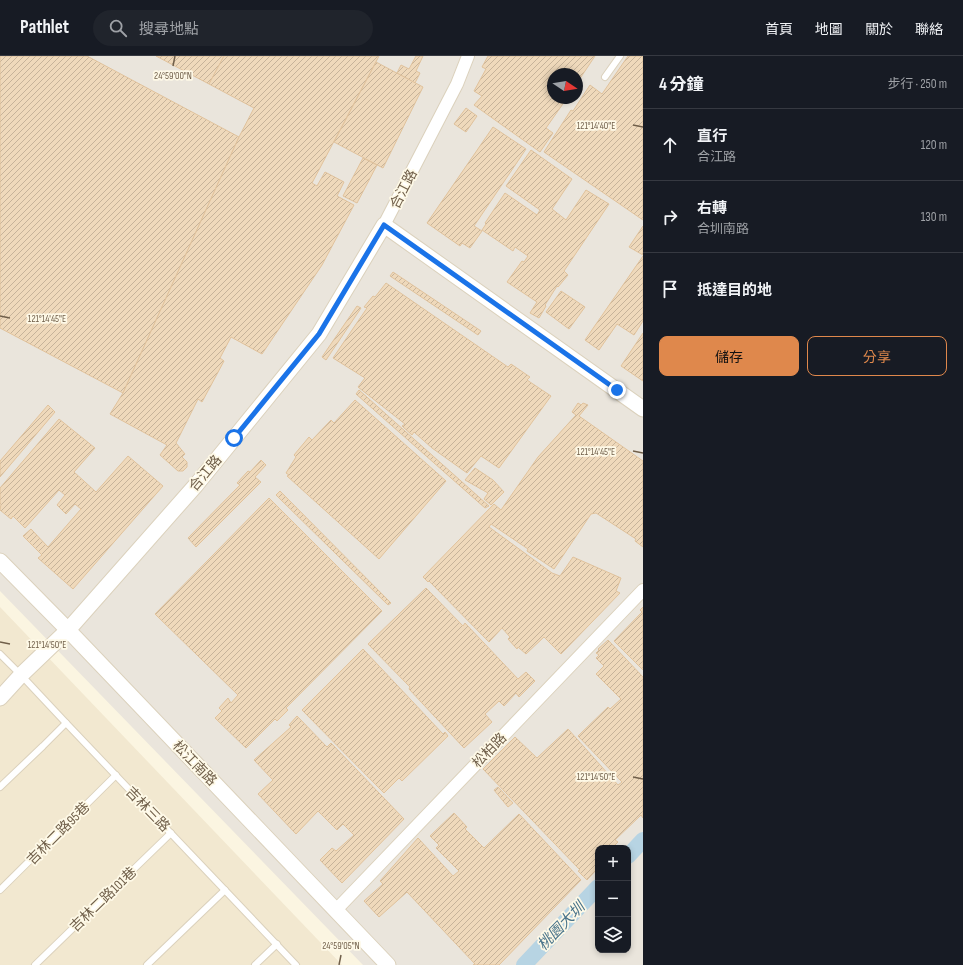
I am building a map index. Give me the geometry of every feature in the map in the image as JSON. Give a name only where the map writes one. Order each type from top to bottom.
[{"type":"street","name":"合江路","points":[[0,698],[21,675],[68,630],[196,485],[319,334],[384,225],[457,84],[468,56]]},
{"type":"street","points":[[384,225],[643,409]]},
{"type":"street","name":"松江南路","points":[[0,561],[68,630],[388,965]]},
{"type":"street","name":"松柏路","points":[[336,910],[643,590]]},
{"type":"lane","points":[[605,76],[620,56]]},
{"type":"lane","name":"吉林三路","points":[[0,654],[296,965]]},
{"type":"lane","points":[[0,787],[66,723]]},
{"type":"lane","name":"吉林二路95巷","points":[[0,890],[116,775]]},
{"type":"lane","name":"吉林二路101巷","points":[[35,965],[171,833]]},
{"type":"lane","points":[[147,965],[224,890]]},
{"type":"lane","points":[[255,965],[277,944]]},
{"type":"shaded area","points":[[0,56],[643,56],[643,965],[363,965],[0,591]]},
{"type":"shaded area","points":[[0,607],[342,965],[0,965]]},
{"type":"building","points":[[0,56],[87,56],[239,137],[123,393],[0,328]]},
{"type":"building","points":[[156,56],[224,56],[209,84]]},
{"type":"building","points":[[224,56],[379,56],[312,183],[317,186],[325,172],[344,182],[337,196],[354,205],[322,265],[262,354],[231,337],[220,358],[224,361],[202,402],[198,399],[176,443],[185,454],[182,457],[187,462],[187,467],[183,471],[178,471],[160,455],[167,445],[110,414],[123,393],[239,137],[254,108],[209,84]]},
{"type":"building","points":[[416,56],[423,56],[416,71],[420,73],[415,83],[397,73],[401,65],[409,69]]},
{"type":"building","points":[[488,56],[595,56],[583,74],[583,68],[547,68],[547,104],[563,104],[546,128],[553,133],[540,152],[474,105],[482,96],[474,91],[486,69],[482,67]]},
{"type":"building","points":[[628,56],[643,56],[643,220],[544,152],[571,110],[573,111],[578,104],[583,104],[583,96],[590,85],[602,94]]},
{"type":"building","points":[[376,62],[423,87],[383,168],[334,142]]},
{"type":"building","points":[[466,108],[477,116],[466,132],[454,124]]},
{"type":"building","points":[[493,127],[526,149],[474,226],[482,231],[470,248],[462,243],[460,246],[427,223]]},
{"type":"building","points":[[531,150],[572,179],[552,209],[566,220],[586,190],[609,204],[564,271],[568,275],[558,287],[557,286],[539,318],[530,313],[537,302],[507,282],[522,261],[524,262],[528,256],[515,247],[513,251],[482,230],[505,193],[537,215],[540,210],[506,186]]},
{"type":"building","points":[[363,158],[377,165],[357,203],[343,196]]},
{"type":"building","points":[[643,226],[643,255],[629,247]]},
{"type":"building","points":[[643,256],[643,321],[634,335],[617,324],[599,350],[585,340]]},
{"type":"building","points":[[393,272],[481,331],[478,335],[390,276]]},
{"type":"building","points":[[386,283],[508,367],[511,364],[530,377],[527,380],[551,396],[499,468],[481,456],[467,473],[432,448],[414,432],[412,435],[402,426],[405,424],[358,387],[365,378],[333,358],[367,308],[364,307],[373,296],[375,297]]},
{"type":"building","points":[[561,291],[585,307],[569,329],[546,312]]},
{"type":"building","points":[[357,306],[361,308],[326,360],[322,357]]},
{"type":"building","points":[[643,333],[643,381],[621,366]]},
{"type":"building","points":[[359,390],[489,506],[485,508],[356,394]]},
{"type":"building","points":[[355,400],[446,481],[379,559],[287,476],[289,475],[286,473],[296,457],[294,455],[309,437],[312,440],[331,420],[334,423]]},
{"type":"building","points":[[578,403],[581,405],[583,403],[588,405],[579,416],[643,461],[643,547],[635,541],[636,539],[596,513],[591,514],[554,569],[491,524],[489,527],[552,573],[560,576],[573,557],[621,578],[616,591],[620,593],[561,654],[544,637],[526,654],[518,647],[517,649],[508,639],[510,637],[502,628],[489,642],[429,581],[428,582],[423,577],[494,504],[501,510],[538,457],[576,415],[572,412]]},
{"type":"building","points":[[48,405],[55,412],[0,477],[0,461]]},
{"type":"building","points":[[59,419],[95,448],[74,472],[96,492],[128,456],[163,486],[73,589],[38,558],[42,555],[23,536],[31,529],[48,547],[81,509],[75,504],[66,514],[57,505],[65,495],[59,490],[25,528],[13,516],[11,519],[0,510],[0,488]]},
{"type":"building","points":[[261,460],[266,465],[255,477],[261,482],[196,547],[188,538],[240,485],[237,483],[248,471],[250,472]]},
{"type":"building","points":[[475,468],[493,480],[504,492],[491,505],[484,499],[488,493],[465,480]]},
{"type":"building","points":[[280,491],[391,603],[388,605],[276,495]]},
{"type":"building","points":[[269,498],[382,611],[286,708],[288,710],[277,721],[275,719],[246,748],[215,718],[222,711],[219,708],[228,698],[231,703],[238,695],[155,614]]},
{"type":"building","points":[[426,588],[463,626],[465,623],[518,679],[526,672],[535,681],[519,697],[516,693],[504,706],[499,701],[485,714],[492,722],[464,748],[409,689],[410,687],[368,644]]},
{"type":"building","points":[[643,607],[643,670],[614,641],[642,612],[640,610]]},
{"type":"building","points":[[608,640],[643,677],[643,818],[641,815],[615,840],[618,842],[615,845],[595,845],[595,871],[587,880],[578,871],[580,870],[483,769],[515,737],[537,758],[568,729],[618,785],[622,782],[578,736],[608,707],[610,709],[621,699],[596,674],[604,666],[596,658],[599,655],[596,653],[599,650],[598,649]]},
{"type":"building","points":[[363,649],[443,734],[445,732],[448,736],[402,781],[399,778],[384,793],[302,710]]},
{"type":"building","points":[[297,716],[327,747],[331,743],[404,819],[342,883],[320,860],[332,848],[336,851],[354,835],[343,824],[337,830],[318,811],[296,834],[258,794],[273,780],[254,760],[291,727],[289,725]]},
{"type":"building","points":[[498,787],[513,803],[508,807],[494,790]]},
{"type":"building","points":[[454,813],[467,827],[465,829],[484,848],[519,814],[581,880],[499,965],[473,965],[475,964],[407,892],[379,917],[364,901],[383,884],[380,881],[418,838],[453,876],[459,871],[436,848],[439,845],[430,836]]},
{"type":"waterway","name":"桃園大圳","points":[[631,853],[643,840]]},
{"type":"waterway","name":"桃園大圳","points":[[524,965],[595,890]]},
{"type":"route","points":[[234,438],[319,334],[384,225],[617,390]]}]
